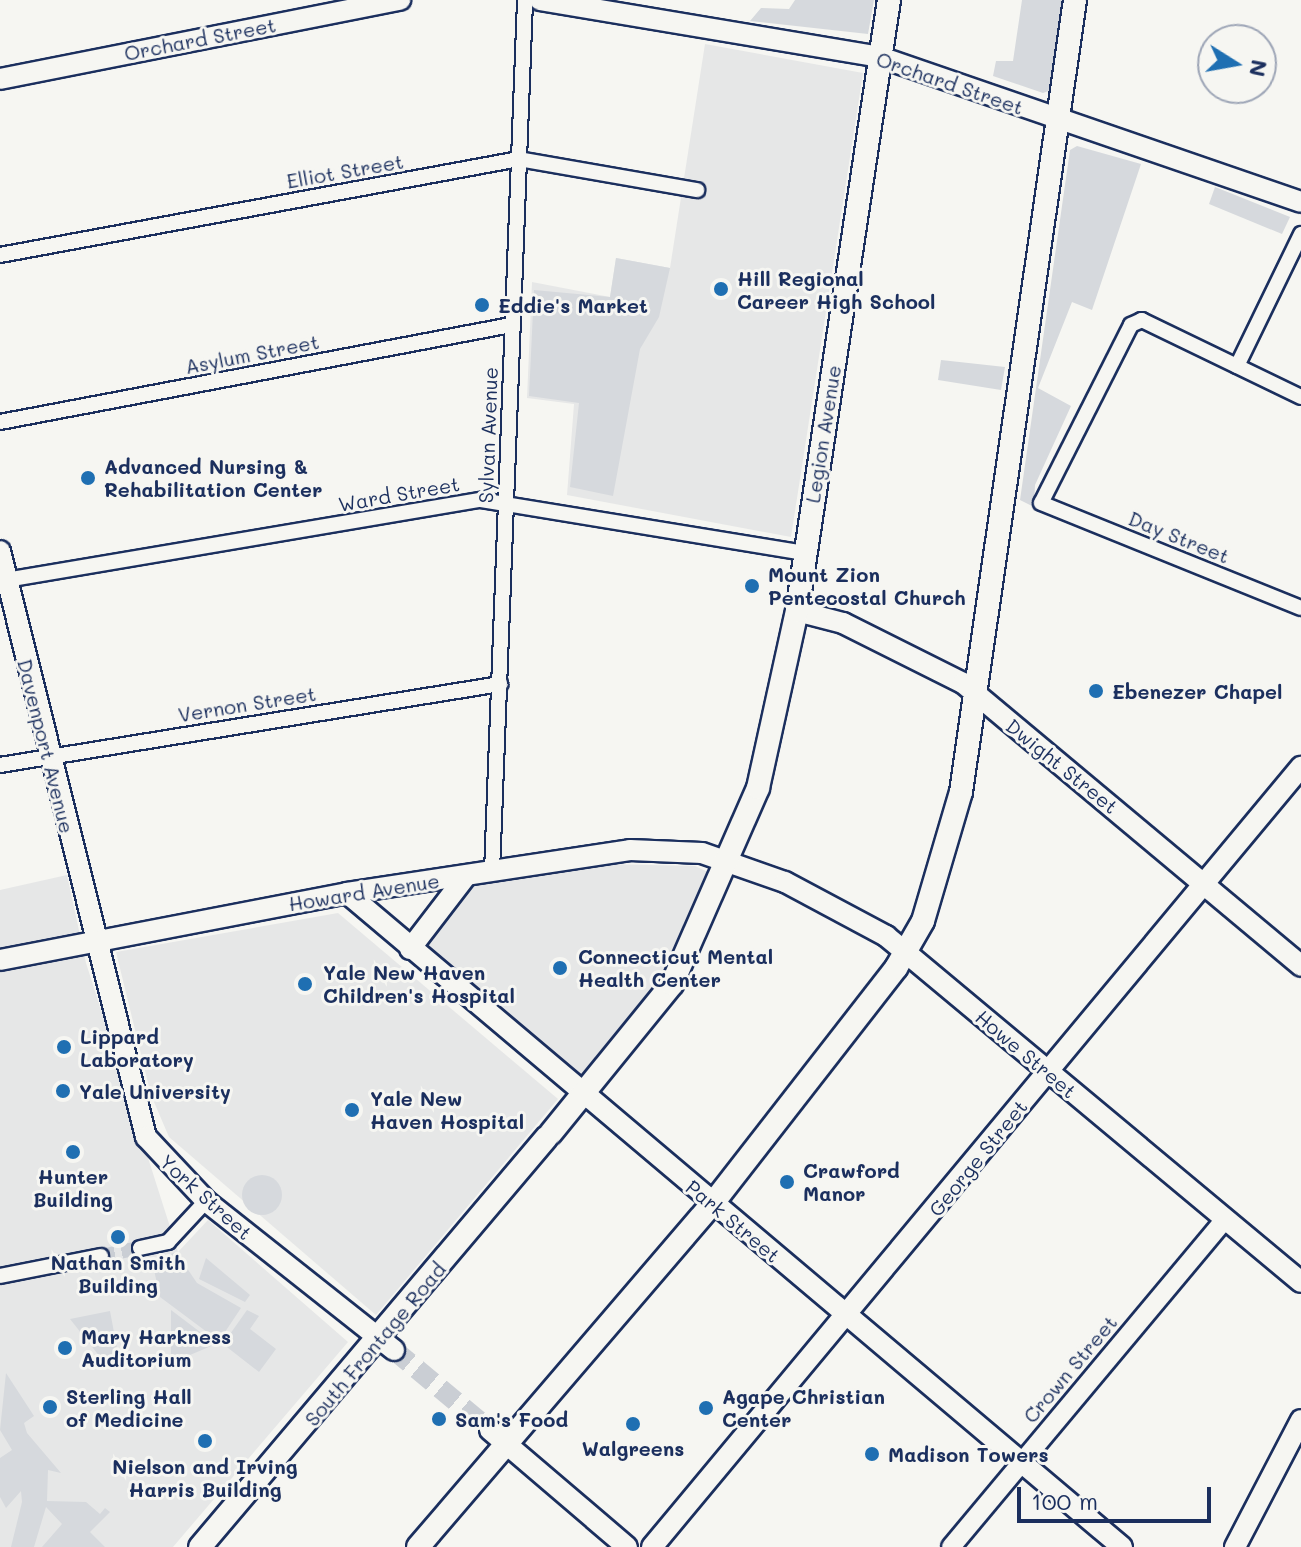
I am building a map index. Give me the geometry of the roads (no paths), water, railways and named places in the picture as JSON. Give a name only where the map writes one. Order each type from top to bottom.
[{"type":"highway","name":"Legion Avenue","points":[[730,861],[770,744],[797,611],[889,0]]},
{"type":"highway","points":[[418,1547],[498,1438],[713,1203],[907,953],[948,852],[976,694],[1075,0]]},
{"type":"highway","name":"South Frontage Road","points":[[200,1547],[387,1344],[548,1135],[672,984],[730,861]]},
{"type":"main road","name":"Orchard Street","points":[[0,79],[400,0]]},
{"type":"main road","name":"Orchard Street","points":[[540,0],[880,57],[1058,121],[1301,202]]},
{"type":"main road","name":"Davenport Avenue","points":[[0,551],[3,581],[94,939]]},
{"type":"main road","name":"Dwight Street","points":[[797,611],[872,636],[976,694],[1301,966]]},
{"type":"main road","name":"George Street","points":[[652,1547],[847,1318],[1301,767]]},
{"type":"main road","name":"Howard Avenue","points":[[0,960],[94,939],[347,893],[630,850],[702,853],[730,861]]},
{"type":"main road","name":"Howe Street","points":[[730,861],[859,919],[907,953],[1224,1221],[1301,1282]]},
{"type":"main road","points":[[410,949],[466,876]]},
{"type":"main road","name":"Park Street","points":[[347,893],[581,1096],[1122,1547]]},
{"type":"main road","name":"York Street","points":[[94,939],[140,1125],[169,1167],[206,1201],[387,1344]]},
{"type":"main road","points":[[1235,1547],[1301,1420]]},
{"type":"main road","points":[[498,1438],[627,1547]]},
{"type":"street","name":"Sylvan Avenue","points":[[492,872],[525,0]]},
{"type":"street","name":"Elliot Street","points":[[0,255],[519,159],[697,190]]},
{"type":"street","points":[[1301,234],[1237,366],[1301,397]]},
{"type":"street","name":"Day Street","points":[[1237,366],[1142,320],[1131,325],[1041,503],[1301,608]]},
{"type":"street","name":"Asylum Street","points":[[0,422],[511,325]]},
{"type":"street","name":"Ward Street","points":[[3,581],[505,500],[805,553]]},
{"type":"street","name":"Vernon Street","points":[[0,765],[500,684]]},
{"type":"street","points":[[140,1248],[168,1242],[206,1201]]},
{"type":"street","name":"Crown Street","points":[[951,1547],[1224,1221]]},
{"type":"street","points":[[0,1276],[101,1256]]},
{"type":"tunnel","points":[[101,1256],[140,1248]]},
{"type":"tunnel","points":[[394,1350],[490,1430]]},
{"type":"place","name":"Hill Regional Career High School","points":[[721,289]]},
{"type":"place","name":"Eddie's Market","points":[[482,305]]},
{"type":"place","name":"Advanced Nursing & Rehabilitation Center","points":[[88,478]]},
{"type":"place","name":"Mount Zion Pentecostal Church","points":[[752,586]]},
{"type":"place","name":"Ebenezer Chapel","points":[[1096,691]]},
{"type":"place","name":"Connecticut Mental Health Center","points":[[560,968]]},
{"type":"place","name":"Yale New Haven Children's Hospital","points":[[305,984]]},
{"type":"place","name":"Lippard Laboratory","points":[[64,1047]]},
{"type":"place","name":"Yale University","points":[[63,1091]]},
{"type":"place","name":"Yale New Haven Hospital","points":[[352,1110]]},
{"type":"place","name":"Hunter Building","points":[[73,1152]]},
{"type":"place","name":"Crawford Manor","points":[[787,1182]]},
{"type":"place","name":"Nathan Smith Building","points":[[118,1237]]},
{"type":"place","name":"Mary Harkness Auditorium","points":[[65,1348]]},
{"type":"place","name":"Sterling Hall of Medicine","points":[[50,1407]]},
{"type":"place","name":"Agape Christian Center","points":[[706,1408]]},
{"type":"place","name":"Sam's Food","points":[[439,1419]]},
{"type":"place","name":"Walgreens","points":[[633,1424]]},
{"type":"place","name":"Nielson and Irving Harris Building","points":[[205,1441]]},
{"type":"place","name":"Madison Towers","points":[[872,1454]]}]
